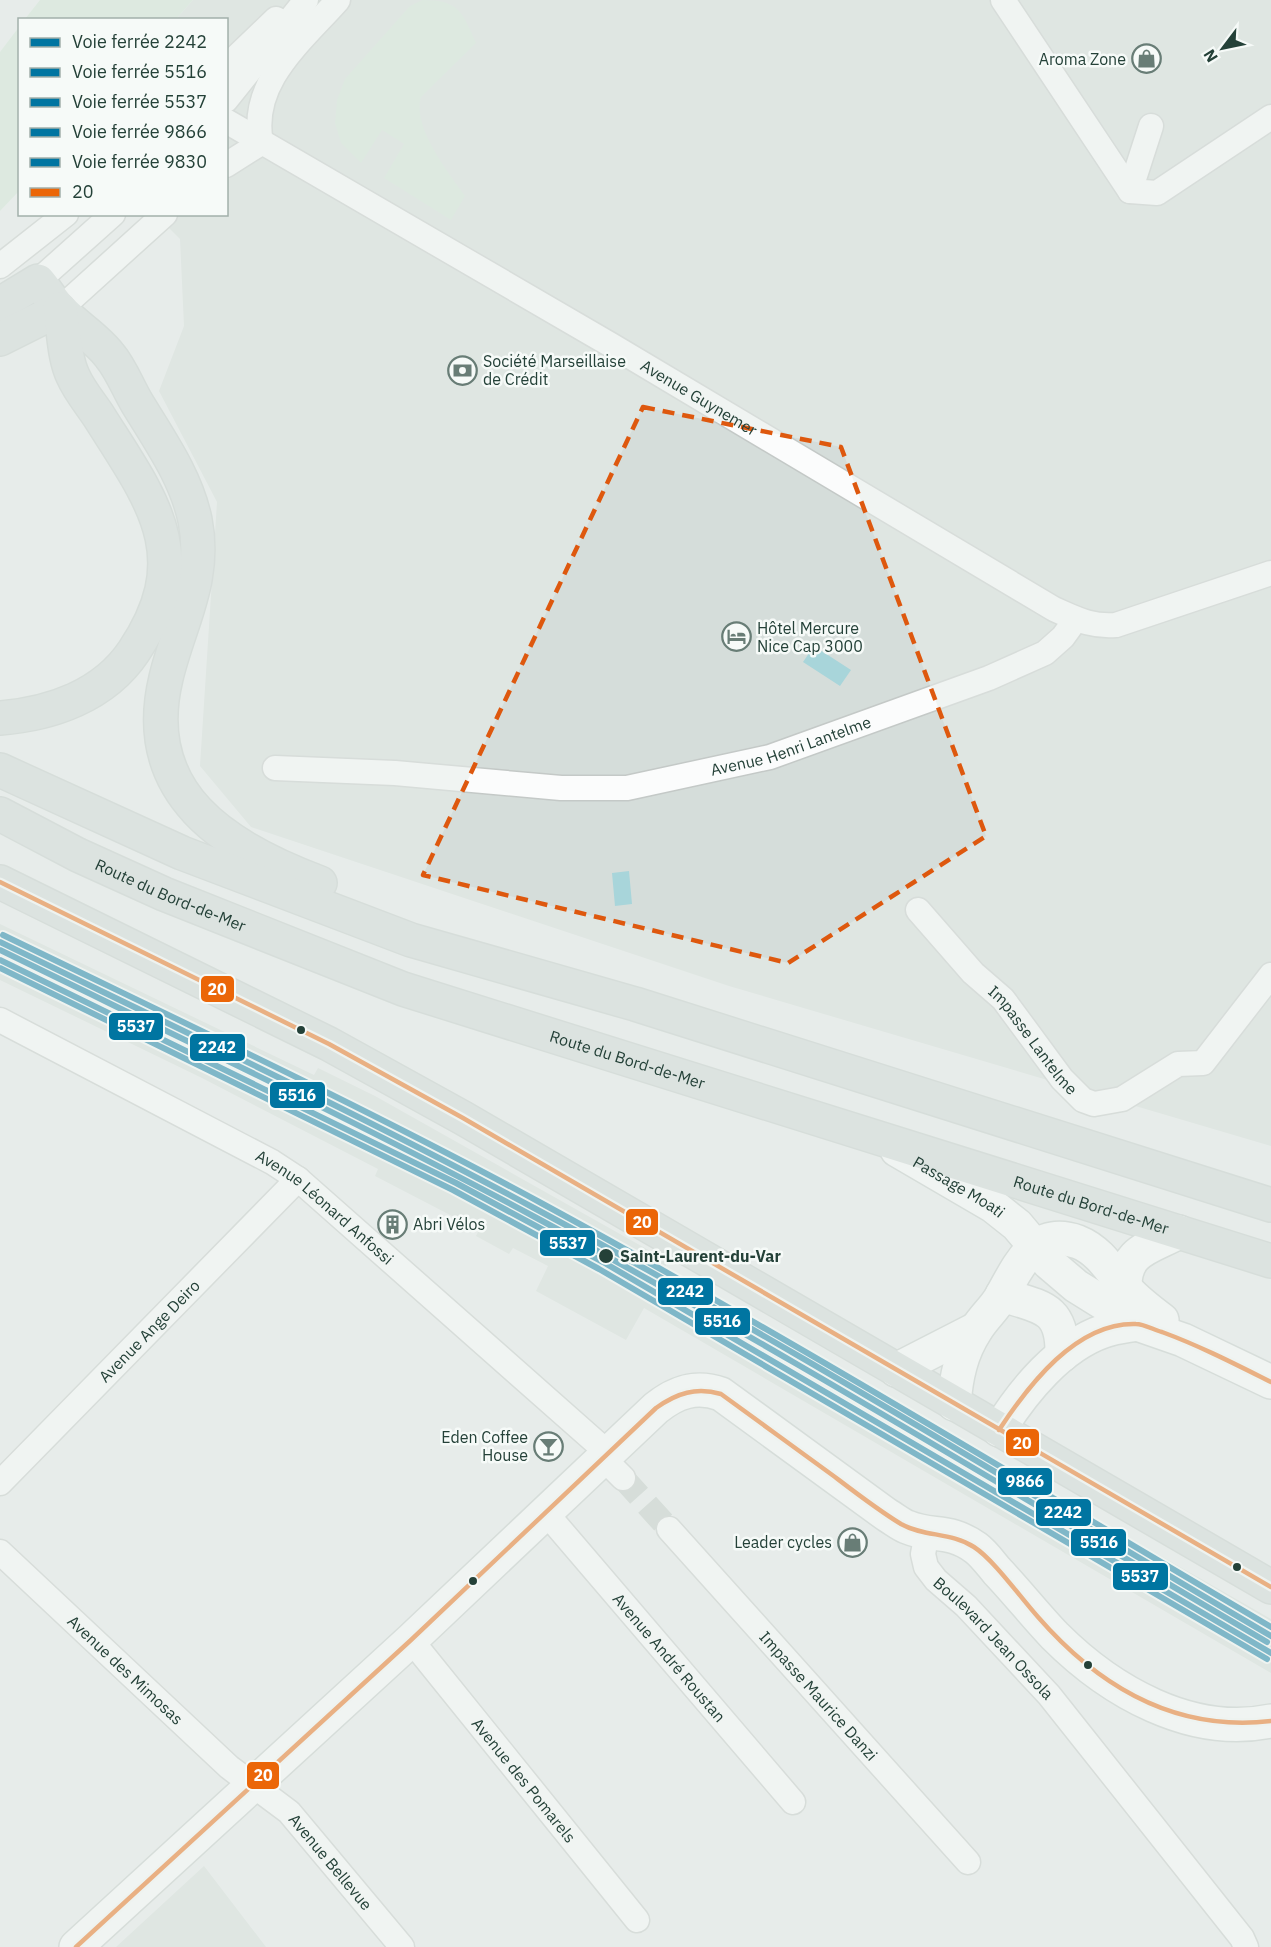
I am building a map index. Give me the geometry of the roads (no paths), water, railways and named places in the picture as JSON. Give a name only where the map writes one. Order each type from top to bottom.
[{"type":"main road","points":[[0,304],[38,281],[60,309],[110,356],[188,493],[198,544],[197,567],[185,625],[166,679],[161,721],[172,771],[194,810],[227,839],[288,871],[635,1004]]},
{"type":"main road","points":[[0,339],[60,309]]},
{"type":"main road","points":[[0,718],[46,712],[71,703],[100,685],[127,661],[144,636],[165,578],[164,543],[156,515],[145,489],[72,375],[60,309]]},
{"type":"main road","points":[[0,770],[182,853],[411,940],[635,1004],[1271,1205]]},
{"type":"main road","name":"Route du Bord-de-Mer","points":[[0,814],[78,855],[164,894],[403,989],[1271,1261]]},
{"type":"main road","points":[[0,882],[329,1044],[463,1118],[1271,1587]]},
{"type":"main road","name":"Passage Moati","points":[[874,1136],[993,1206],[1017,1225],[1035,1247],[1076,1286],[1137,1324],[1183,1340],[1271,1382]]},
{"type":"main road","points":[[1054,1138],[1105,1141],[1271,1183]]},
{"type":"main road","points":[[1125,1288],[1125,1272],[1129,1261],[1179,1232]]},
{"type":"main road","name":"Passage Moati","points":[[1035,1247],[1059,1239],[1084,1245],[1107,1264],[1125,1288],[1183,1340]]},
{"type":"main road","points":[[954,1404],[956,1373],[976,1329],[1002,1295],[1020,1261],[1035,1247]]},
{"type":"main road","points":[[1002,1295],[1050,1312],[1057,1320],[1062,1336],[1062,1355]]},
{"type":"main road","points":[[999,1430],[1012,1409],[1062,1355],[1100,1333],[1137,1324]]},
{"type":"main road","points":[[896,1370],[976,1329]]},
{"type":"main road","points":[[76,1947],[546,1513],[611,1463],[670,1397],[694,1389],[708,1389],[721,1394],[887,1515],[908,1527],[927,1532],[947,1533],[977,1549],[1055,1636],[1086,1663],[1127,1691],[1183,1717],[1204,1722],[1241,1724],[1271,1721]]},
{"type":"street","points":[[228,65],[281,14],[304,0]]},
{"type":"street","points":[[228,97],[304,0]]},
{"type":"street","points":[[228,164],[261,144],[259,107],[276,69],[338,0]]},
{"type":"street","points":[[1003,0],[1130,191]]},
{"type":"street","points":[[1130,191],[1157,193],[1271,117]]},
{"type":"street","name":"Avenue Guynemer","points":[[228,122],[261,144],[353,193],[1054,609],[1076,619]]},
{"type":"street","points":[[1130,191],[1151,126]]},
{"type":"street","points":[[0,266],[63,216]]},
{"type":"street","points":[[38,281],[111,216]]},
{"type":"street","points":[[60,309],[163,216]]},
{"type":"street","points":[[1076,619],[1095,626],[1116,625],[1271,573]]},
{"type":"street","name":"Avenue Henri Lantelme","points":[[275,768],[395,773],[561,788],[627,788],[770,757],[989,678],[1045,653],[1063,637],[1076,619]]},
{"type":"street","name":"Impasse Lantelme","points":[[918,910],[973,973],[1003,999],[1062,1079],[1083,1100],[1095,1104],[1122,1100],[1178,1064],[1203,1063],[1271,975]]},
{"type":"street","name":"Avenue Léonard Anfossi","points":[[0,1020],[180,1112],[272,1162],[298,1179],[611,1463]]},
{"type":"street","name":"Avenue Ange Deiro","points":[[0,1483],[298,1179]]},
{"type":"street","name":"Avenue André Roustan","points":[[546,1513],[793,1802]]},
{"type":"street","name":"Impasse Maurice Danzi","points":[[669,1529],[968,1862]]},
{"type":"street","name":"Boulevard Jean Ossola","points":[[927,1532],[923,1554],[926,1566],[936,1580],[966,1606],[1049,1695],[1166,1839],[1242,1938],[1246,1947]]},
{"type":"street","name":"Avenue des Mimosas","points":[[0,1552],[229,1767],[255,1784]]},
{"type":"street","name":"Avenue des Pomarels","points":[[411,1640],[637,1920]]},
{"type":"street","name":"Avenue Bellevue","points":[[255,1784],[289,1812],[402,1947]]},
{"type":"water","points":[[814,646],[851,670],[840,686],[803,662]]},
{"type":"water","points":[[629,871],[632,904],[615,906],[612,873]]},
{"type":"tunnel","points":[[623,1478],[669,1529]]},
{"type":"rail line","name":"9866","points":[[3,935],[342,1100],[543,1204],[818,1359],[1271,1627]]},
{"type":"rail line","name":"2242","points":[[0,942],[402,1139],[628,1259],[813,1364],[1271,1636]]},
{"type":"rail line","name":"5516","points":[[0,950],[334,1113],[533,1216],[810,1372],[1267,1642]]},
{"type":"rail line","name":"5537","points":[[0,960],[456,1183],[603,1262],[1271,1653]]},
{"type":"rail line","name":"9830","points":[[0,968],[453,1190],[599,1269],[1267,1659]]},
{"type":"place","name":"Aroma Zone","points":[[1147,59]]},
{"type":"place","name":"Société Marseillaise de Crédit","points":[[462,370]]},
{"type":"place","name":"Hôtel Mercure Nice Cap 3000","points":[[736,637]]},
{"type":"place","name":"Abri Vélos","points":[[392,1224]]},
{"type":"place","name":"Saint-Laurent-du-Var","points":[[606,1256]]},
{"type":"place","name":"Eden Coffee House","points":[[549,1446]]},
{"type":"place","name":"Leader cycles","points":[[853,1542]]}]
